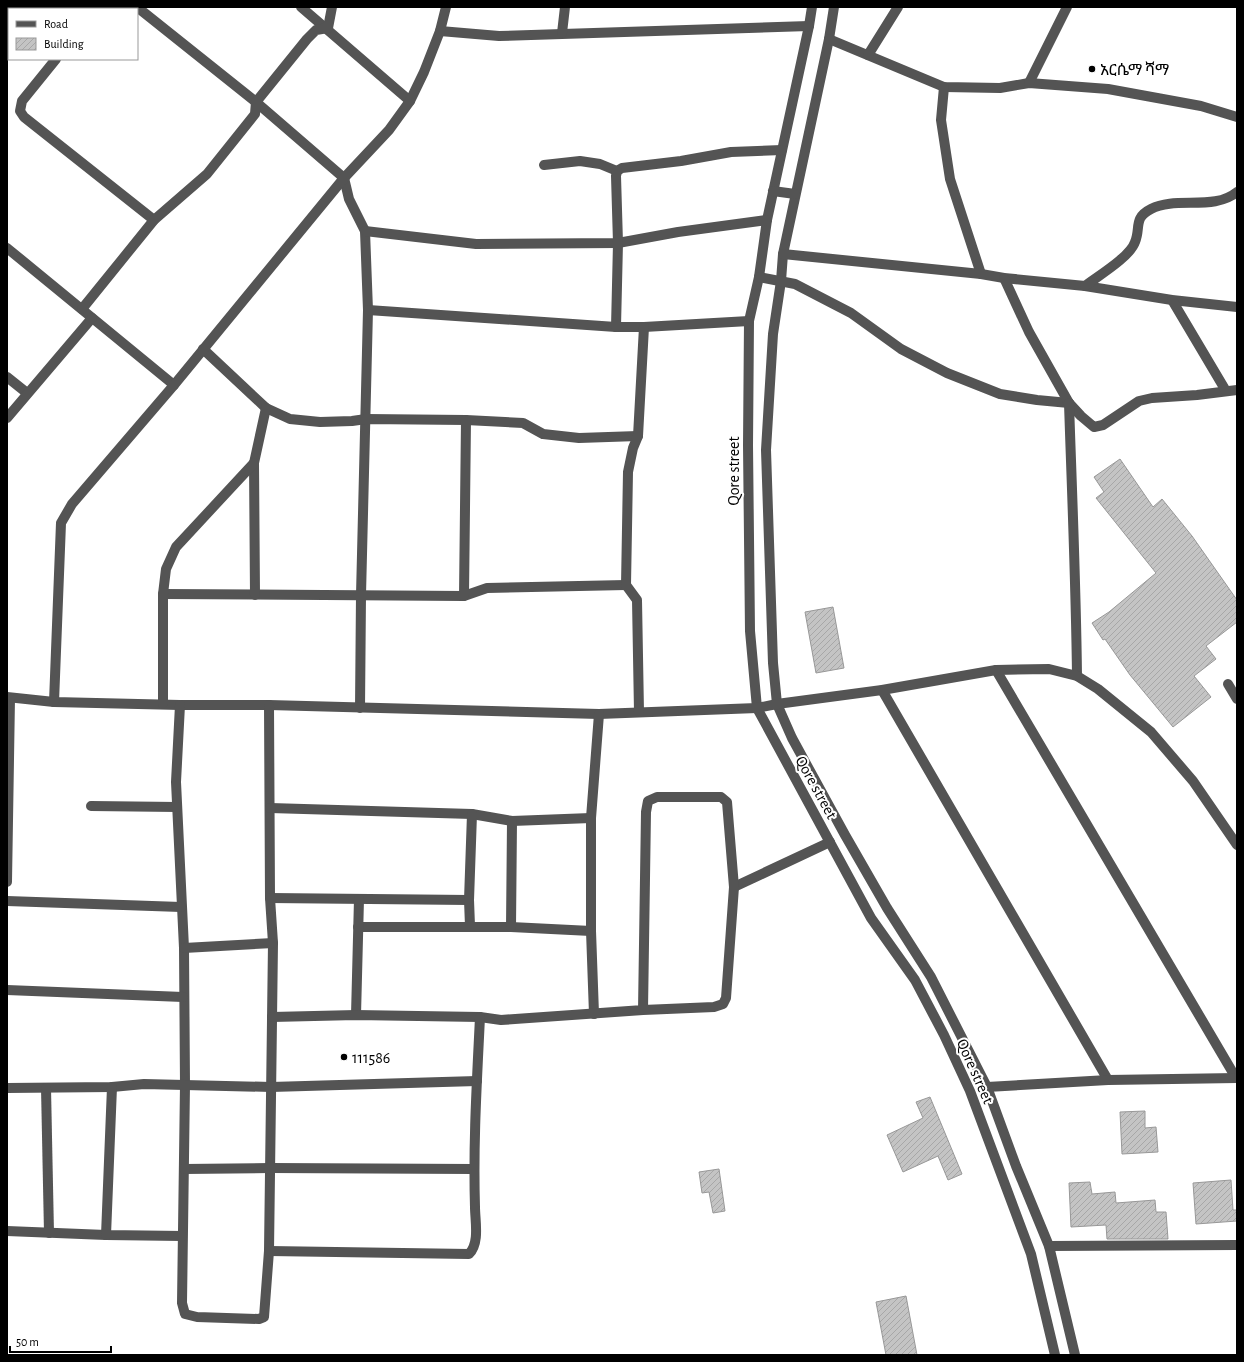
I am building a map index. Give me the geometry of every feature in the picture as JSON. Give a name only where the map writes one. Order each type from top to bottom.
[{"type":"street","points":[[137,7],[256,102],[344,178],[349,199],[365,232],[368,310],[361,595],[360,708]]},
{"type":"street","points":[[301,7],[328,28],[410,101]]},
{"type":"street","points":[[328,28],[332,7]]},
{"type":"street","points":[[54,702],[61,523],[72,504],[174,385],[344,178],[389,130],[410,101],[424,72],[440,31],[446,7]]},
{"type":"street","points":[[562,33],[565,7]]},
{"type":"street","name":"Qore street","points":[[812,7],[767,220],[759,276],[749,321],[748,445],[750,632],[757,708],[872,918],[915,980],[944,1035],[970,1091],[1031,1254],[1055,1355]]},
{"type":"street","name":"Qore street","points":[[834,7],[829,39],[783,254],[781,281],[773,334],[766,450],[773,663],[777,704],[792,738],[845,835],[887,908],[931,976],[987,1087],[1016,1166],[1049,1246],[1076,1355]]},
{"type":"street","points":[[868,55],[898,7]]},
{"type":"street","points":[[1029,83],[1067,7]]},
{"type":"street","points":[[440,31],[499,36],[809,26]]},
{"type":"street","points":[[82,309],[154,220],[207,174],[255,114],[256,102],[316,30],[328,28]]},
{"type":"street","points":[[829,39],[944,87],[1000,88],[1029,83],[1108,89],[1201,106],[1237,117]]},
{"type":"street","points":[[55,60],[22,101],[20,111],[24,117],[154,220]]},
{"type":"street","points":[[944,87],[941,120],[950,179],[981,274]]},
{"type":"street","points":[[617,171],[622,168],[681,161],[731,152],[782,150]]},
{"type":"street","points":[[544,165],[580,161],[600,164],[617,171]]},
{"type":"street","points":[[616,327],[618,243],[617,171]]},
{"type":"street","points":[[773,191],[795,194]]},
{"type":"street","points":[[1085,286],[1129,253],[1135,242],[1138,220],[1150,209],[1162,205],[1215,201],[1235,197]]},
{"type":"street","points":[[365,232],[476,244],[618,243],[678,232],[767,220]]},
{"type":"street","points":[[7,248],[174,385]]},
{"type":"street","points":[[783,254],[1085,286],[1172,300],[1237,307]]},
{"type":"street","points":[[759,276],[795,284],[851,313],[901,349],[947,373],[1000,394],[1070,404]]},
{"type":"street","points":[[1004,278],[1029,332],[1070,404],[1094,427],[1102,425],[1139,401],[1152,398],[1197,395],[1237,390]]},
{"type":"street","points":[[1172,300],[1226,391]]},
{"type":"street","points":[[368,310],[616,327],[644,327],[749,321]]},
{"type":"street","points":[[7,418],[92,318]]},
{"type":"street","points":[[639,712],[637,600],[626,585],[628,472],[633,448],[638,436],[644,327]]},
{"type":"street","points":[[203,349],[266,408],[290,419],[320,422],[366,419],[466,420],[523,423],[543,434],[579,438],[638,436]]},
{"type":"street","points":[[7,377],[27,393]]},
{"type":"street","points":[[1070,404],[1077,676]]},
{"type":"street","points":[[255,595],[254,463],[266,408]]},
{"type":"street","points":[[464,596],[466,420]]},
{"type":"street","points":[[163,704],[163,594],[166,569],[176,547],[254,463]]},
{"type":"street","points":[[163,594],[464,596],[487,588],[626,585]]},
{"type":"street","points":[[7,882],[8,698],[54,702],[180,705],[269,705],[599,714],[757,708],[882,690],[996,670],[1049,669],[1077,676],[1098,689],[1151,732],[1193,781],[1237,845]]},
{"type":"street","points":[[987,1087],[1108,1080],[1237,1078],[996,670]]},
{"type":"street","points":[[1228,684],[1237,699]]},
{"type":"street","points":[[882,690],[1108,1080]]},
{"type":"street","points":[[180,705],[176,782],[184,948],[183,997],[185,1086],[182,1303],[185,1314],[197,1318],[259,1319],[264,1317],[269,1251],[273,943],[270,898],[269,705]]},
{"type":"street","points":[[594,1014],[591,931],[591,818],[599,714]]},
{"type":"street","points":[[272,1017],[356,1015],[480,1017],[501,1020],[642,1010],[714,1007],[723,1004],[726,998],[734,887],[727,802],[721,797],[657,797],[648,801],[646,820],[642,1010]]},
{"type":"street","points":[[90,806],[177,807]]},
{"type":"street","points":[[270,808],[472,814],[512,821],[591,818]]},
{"type":"street","points":[[470,926],[469,900],[472,814]]},
{"type":"street","points":[[511,926],[512,821]]},
{"type":"street","points":[[734,887],[830,842]]},
{"type":"street","points":[[270,898],[469,900]]},
{"type":"street","points":[[356,1015],[359,899]]},
{"type":"street","points":[[7,901],[181,907]]},
{"type":"street","points":[[358,927],[511,926],[591,931]]},
{"type":"street","points":[[184,948],[273,943]]},
{"type":"street","points":[[7,990],[183,997]]},
{"type":"street","points":[[269,1251],[469,1254],[474,1249],[476,1238],[474,1169],[480,1017]]},
{"type":"street","points":[[7,1088],[112,1087],[144,1084],[271,1087],[477,1082]]},
{"type":"street","points":[[106,1235],[112,1087]]},
{"type":"street","points":[[46,1088],[49,1233]]},
{"type":"street","points":[[184,1169],[474,1169]]},
{"type":"street","points":[[7,1231],[182,1236]]},
{"type":"street","points":[[1049,1246],[1237,1245]]},
{"type":"building","points":[[1120,459],[1153,507],[1162,499],[1192,536],[1237,600],[1237,622],[1206,646],[1216,659],[1194,676],[1211,697],[1173,727],[1130,675],[1092,623],[1109,612],[1156,573],[1096,498],[1104,492],[1094,477]]},
{"type":"building","points":[[833,607],[844,668],[816,673],[805,612]]},
{"type":"building","points":[[930,1097],[962,1174],[948,1180],[938,1156],[903,1172],[887,1135],[923,1118],[916,1102]]},
{"type":"building","points":[[1145,1111],[1145,1128],[1156,1127],[1158,1152],[1122,1154],[1120,1112]]},
{"type":"building","points":[[719,1169],[725,1211],[713,1213],[709,1192],[702,1193],[699,1172]]},
{"type":"building","points":[[1231,1180],[1233,1210],[1237,1210],[1237,1221],[1196,1224],[1193,1183]]},
{"type":"building","points":[[1090,1182],[1092,1194],[1115,1192],[1116,1203],[1155,1200],[1156,1212],[1166,1212],[1168,1239],[1107,1239],[1106,1225],[1071,1227],[1069,1183]]},
{"type":"building","points":[[906,1296],[917,1355],[886,1355],[876,1302]]},
{"type":"place","name":"አርሴማ ሻማ","points":[[1092,69]]},
{"type":"place","name":"111586","points":[[344,1057]]}]
